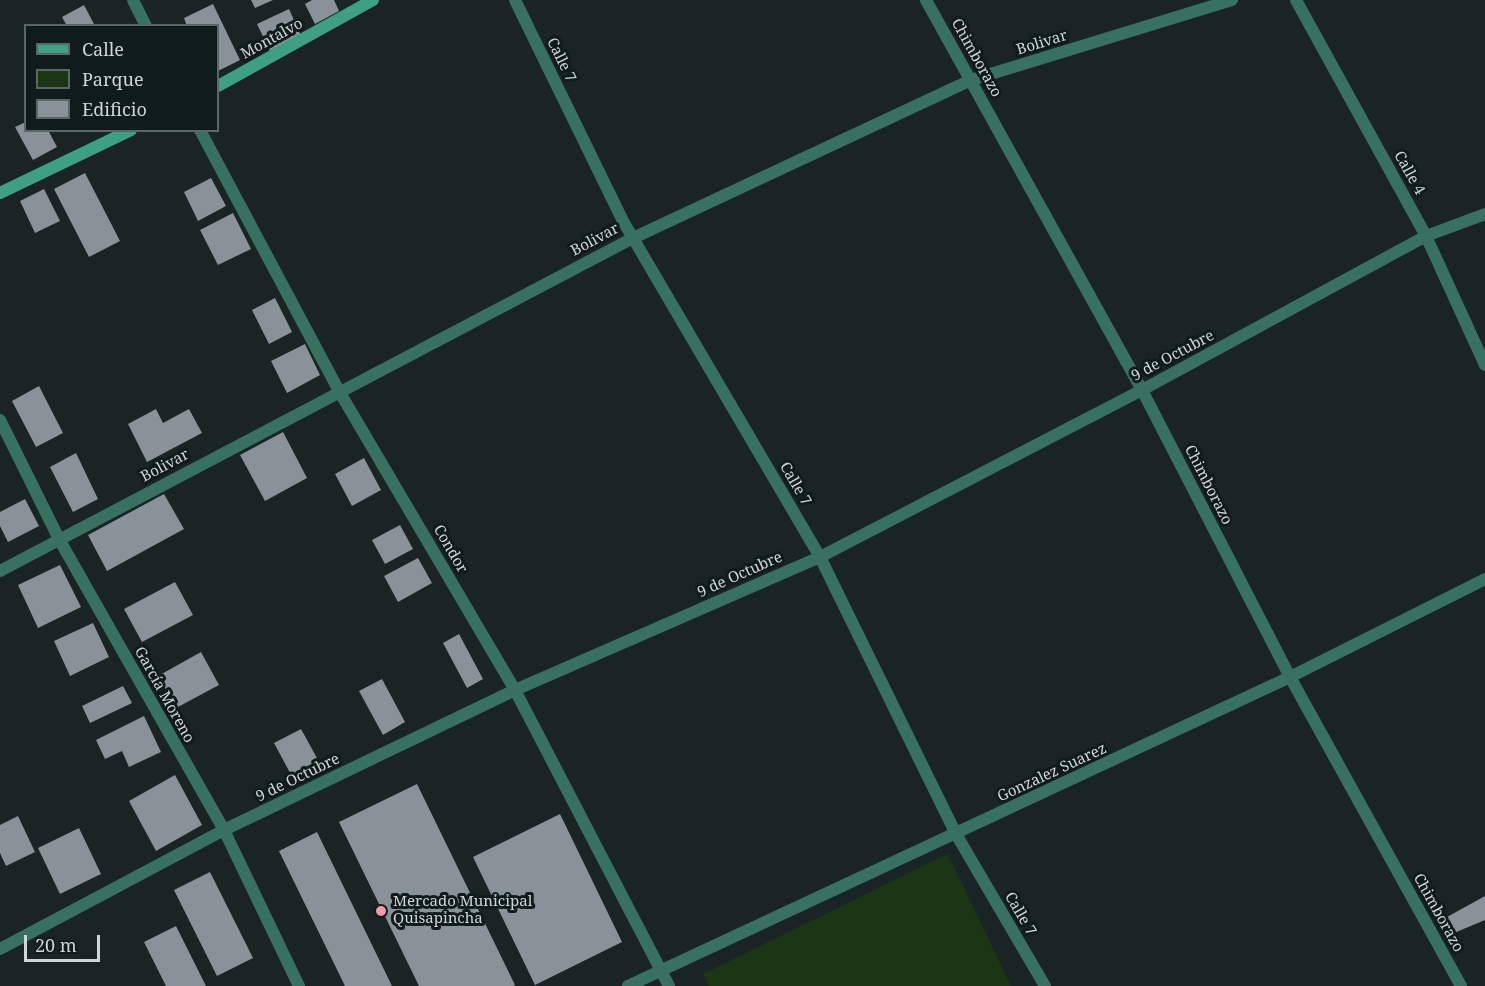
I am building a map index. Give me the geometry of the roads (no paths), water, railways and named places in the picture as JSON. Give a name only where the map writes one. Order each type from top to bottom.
[{"type":"street","points":[[133,0],[145,24]]},
{"type":"street","name":"Montalvo","points":[[219,86],[373,0]]},
{"type":"street","name":"Calle 7","points":[[514,0],[633,238],[820,556],[956,834],[1045,986]]},
{"type":"street","name":"Chimborazo","points":[[926,0],[1142,390],[1290,677],[1461,986]]},
{"type":"street","name":"Bolivar","points":[[0,571],[633,238],[971,80],[1232,0]]},
{"type":"street","name":"Calle 4","points":[[1296,0],[1426,236],[1485,365]]},
{"type":"street","points":[[0,193],[127,132]]},
{"type":"street","name":"Condor","points":[[201,132],[339,391],[515,690],[669,986]]},
{"type":"street","name":"9 de Octubre","points":[[0,949],[224,830],[515,690],[820,556],[1142,390],[1426,236],[1485,214]]},
{"type":"street","name":"García Moreno","points":[[0,420],[59,539],[224,830],[299,986]]},
{"type":"street","name":"Gonzalez Suarez","points":[[628,986],[1290,677],[1485,579]]},
{"type":"place","name":"Mercado Municipal Quisapincha","points":[[381,911]]}]
